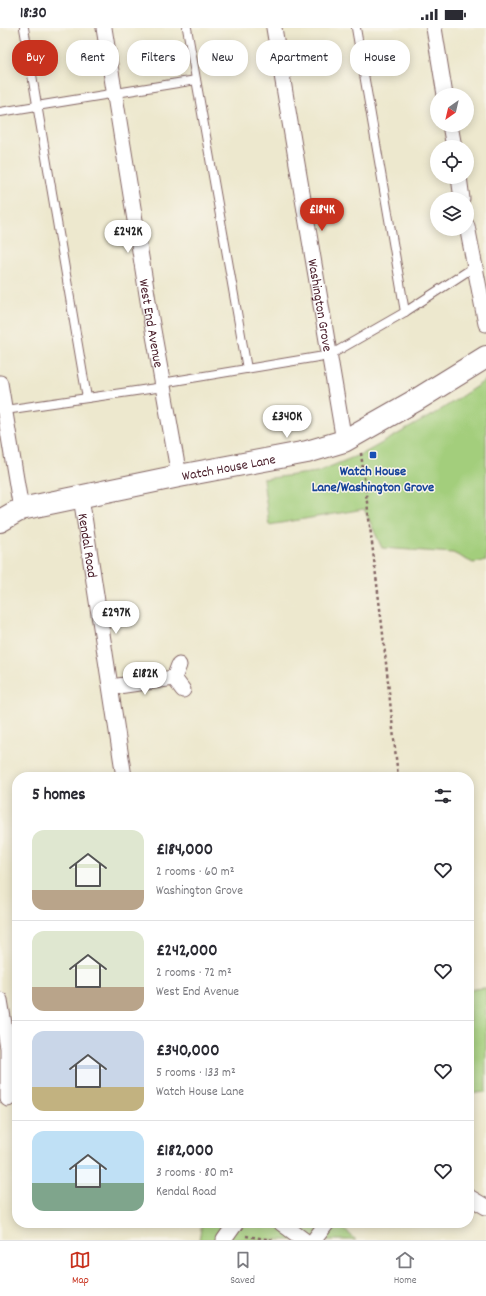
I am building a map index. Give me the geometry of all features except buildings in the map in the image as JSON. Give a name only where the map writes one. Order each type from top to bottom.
[{"type":"street","name":"West End Avenue","points":[[104,28],[178,476]]},
{"type":"street","name":"Washington Grove","points":[[274,28],[330,355],[351,437]]},
{"type":"street","points":[[434,28],[444,88]]},
{"type":"street","points":[[469,236],[486,324]]},
{"type":"street","name":"Watch House Lane","points":[[0,520],[22,509],[178,476],[307,452],[351,437],[418,399],[486,357]]},
{"type":"street","points":[[0,383],[4,416],[22,509]]},
{"type":"street","name":"Kendal Road","points":[[81,497],[123,772]]},
{"type":"street","points":[[111,687],[179,677]]},
{"type":"street","points":[[0,1000],[8,1048],[8,1099]]},
{"type":"street","points":[[474,1200],[486,1206]]},
{"type":"street","points":[[224,1240],[232,1228]]},
{"type":"street","points":[[288,1228],[304,1240]]},
{"type":"street","points":[[314,1240],[323,1228]]},
{"type":"lane","points":[[24,28],[87,398]]},
{"type":"lane","points":[[187,28],[247,369]]},
{"type":"lane","points":[[356,28],[404,312]]},
{"type":"lane","points":[[0,112],[196,80]]},
{"type":"lane","points":[[4,416],[87,398],[330,355],[404,312],[474,267]]},
{"type":"path","points":[[351,437],[382,625],[397,772]]},
{"type":"green space","points":[[486,380],[486,561],[473,563],[453,553],[382,548],[364,509],[269,525],[263,479],[317,472],[366,452],[439,411]]},
{"type":"green space","points":[[486,988],[486,1092],[474,1093],[474,989]]},
{"type":"green space","points":[[201,1228],[343,1228],[356,1240],[199,1240]]},
{"type":"place","name":"Watch House Lane/Washington Grove","points":[[373,455]]}]
